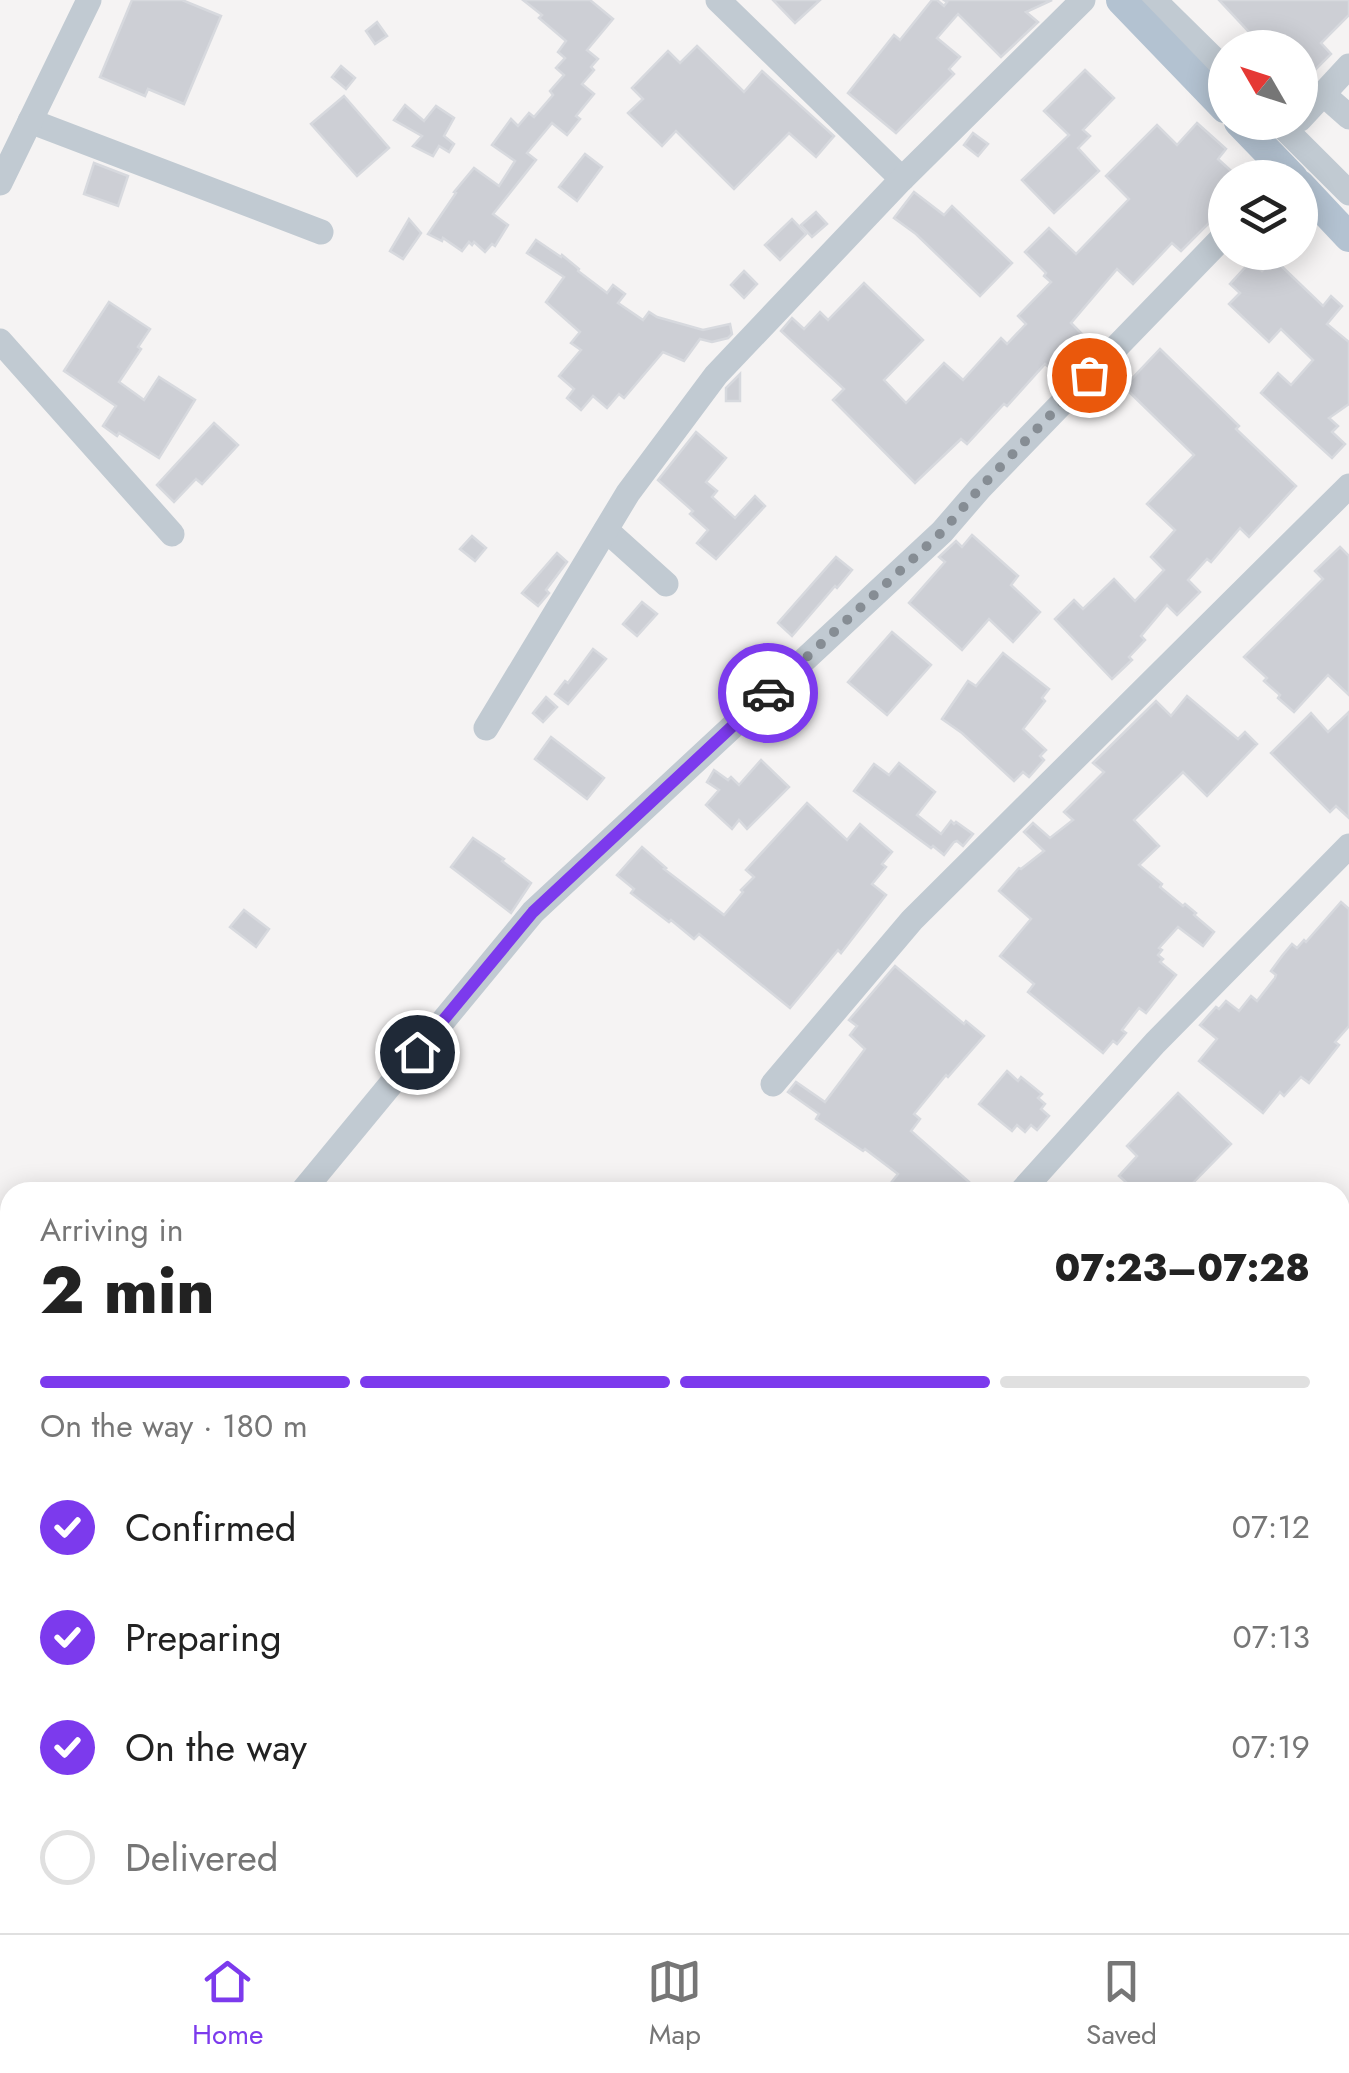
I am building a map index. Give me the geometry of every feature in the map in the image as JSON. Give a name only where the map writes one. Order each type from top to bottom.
[{"type":"main road","points":[[1121,0],[1208,90]]},
{"type":"main road","points":[[1256,140],[1274,160]]},
{"type":"main road","points":[[1318,206],[1349,237]]},
{"type":"street","points":[[0,183],[89,0]]},
{"type":"street","points":[[718,0],[902,179]]},
{"type":"street","points":[[486,728],[628,493],[716,375],[902,179],[1083,0]]},
{"type":"street","points":[[1154,0],[1208,53]]},
{"type":"street","points":[[1318,98],[1349,66]]},
{"type":"street","points":[[1322,94],[1349,117]]},
{"type":"street","points":[[30,121],[321,232]]},
{"type":"street","points":[[1304,140],[1349,193]]},
{"type":"street","points":[[310,1182],[533,912],[942,532],[1208,252]]},
{"type":"street","points":[[0,341],[172,534]]},
{"type":"street","points":[[773,1084],[912,920],[1349,486]]},
{"type":"street","points":[[606,530],[666,584]]},
{"type":"street","points":[[1029,1182],[1155,1042],[1349,846]]},
{"type":"building","points":[[132,0],[182,0],[221,16],[184,104],[148,89],[145,96],[100,77]]},
{"type":"building","points":[[523,0],[590,0],[613,19],[587,50],[598,59],[582,84],[594,94],[576,116],[580,119],[567,135],[552,123],[527,153],[536,160],[493,214],[508,225],[495,246],[492,244],[485,252],[469,242],[462,251],[443,238],[442,241],[428,234],[474,168],[499,186],[515,161],[492,145],[511,119],[518,126],[529,113],[534,117],[564,75],[556,68],[565,58],[558,52],[566,41]]},
{"type":"building","points":[[773,0],[820,0],[795,23]]},
{"type":"building","points":[[932,0],[944,6],[944,0],[1052,0],[1026,12],[1038,22],[1001,57],[958,14],[937,38],[960,57],[949,69],[954,74],[896,133],[848,93],[894,35],[900,40]]},
{"type":"building","points":[[1219,0],[1349,0],[1349,15],[1321,43],[1331,54],[1318,67],[1318,30],[1247,30]]},
{"type":"building","points":[[377,22],[387,36],[375,44],[366,31]]},
{"type":"building","points":[[697,46],[744,92],[762,71],[834,136],[816,157],[789,133],[734,189],[676,131],[662,146],[628,113],[643,99],[632,88],[668,51],[680,63]]},
{"type":"building","points":[[341,66],[355,78],[346,89],[332,77]]},
{"type":"building","points":[[1085,70],[1114,98],[1083,130],[1090,136],[1078,148],[1099,171],[1054,213],[1022,180],[1069,135],[1044,111]]},
{"type":"building","points":[[344,96],[389,148],[357,176],[311,124]]},
{"type":"building","points":[[405,105],[424,121],[436,106],[454,118],[444,136],[454,144],[449,152],[439,146],[433,156],[413,146],[422,136],[394,120]]},
{"type":"building","points":[[1197,123],[1208,133],[1208,140],[1216,140],[1226,149],[1219,160],[1208,160],[1208,224],[1181,251],[1172,243],[1133,284],[1117,269],[1071,323],[1082,334],[1050,368],[1045,364],[967,444],[961,439],[915,483],[833,400],[844,389],[781,331],[792,318],[804,329],[820,312],[828,320],[864,283],[923,340],[884,380],[906,403],[944,363],[963,380],[1001,338],[1007,344],[1026,324],[1018,316],[1051,282],[1025,252],[1049,228],[1076,254],[1129,199],[1106,176],[1157,125],[1177,145]]},
{"type":"building","points":[[973,133],[988,144],[978,156],[964,145]]},
{"type":"building","points":[[585,154],[602,167],[577,201],[559,187]]},
{"type":"building","points":[[94,163],[128,176],[118,206],[84,194]]},
{"type":"building","points":[[914,192],[944,215],[952,206],[1012,263],[980,296],[894,218]]},
{"type":"building","points":[[816,212],[827,224],[812,237],[801,225]]},
{"type":"building","points":[[409,219],[421,233],[403,259],[390,251]]},
{"type":"building","points":[[792,219],[806,234],[780,260],[765,245]]},
{"type":"building","points":[[536,240],[562,255],[607,293],[613,285],[625,294],[618,303],[643,320],[649,312],[703,330],[730,324],[732,334],[712,342],[700,339],[684,361],[663,352],[624,398],[619,394],[607,408],[593,396],[581,410],[567,398],[574,389],[559,376],[581,350],[571,343],[580,332],[546,302],[564,277],[527,253]]},
{"type":"building","points":[[1243,270],[1285,270],[1323,306],[1331,296],[1342,306],[1327,324],[1349,342],[1349,404],[1329,418],[1338,426],[1332,432],[1345,444],[1332,458],[1261,393],[1278,373],[1291,385],[1313,360],[1281,329],[1269,342],[1229,304],[1240,293],[1230,284]]},
{"type":"building","points":[[744,271],[757,284],[744,298],[731,285]]},
{"type":"building","points":[[109,302],[150,329],[119,382],[144,400],[159,377],[195,400],[159,458],[103,426],[116,406],[64,371]]},
{"type":"building","points":[[1160,349],[1296,486],[1249,537],[1240,528],[1211,562],[1207,559],[1188,580],[1200,592],[1177,615],[1167,605],[1141,636],[1145,640],[1129,657],[1132,660],[1112,679],[1055,619],[1074,600],[1083,609],[1114,579],[1135,601],[1164,570],[1151,557],[1175,530],[1147,504],[1194,455],[1124,387]]},
{"type":"building","points":[[740,374],[740,401],[726,401],[726,388]]},
{"type":"building","points":[[214,423],[238,445],[202,484],[196,479],[174,502],[157,485]]},
{"type":"building","points":[[696,432],[726,458],[706,482],[717,491],[712,497],[735,518],[755,496],[765,506],[716,559],[697,543],[708,530],[658,480]]},
{"type":"building","points":[[972,535],[1018,576],[1011,585],[1040,612],[1013,642],[989,619],[962,650],[909,603],[945,562],[939,557],[956,541],[962,547]]},
{"type":"building","points":[[472,536],[486,548],[475,561],[460,549]]},
{"type":"building","points":[[1340,547],[1349,556],[1349,695],[1328,675],[1294,712],[1244,657],[1323,579],[1315,571]]},
{"type":"building","points":[[557,553],[567,562],[538,606],[522,593]]},
{"type":"building","points":[[836,557],[852,570],[792,636],[778,623]]},
{"type":"building","points":[[642,602],[657,614],[637,636],[623,624]]},
{"type":"building","points":[[892,632],[931,665],[887,715],[848,682]]},
{"type":"building","points":[[593,649],[606,659],[568,704],[555,694]]},
{"type":"building","points":[[1003,653],[1049,689],[1042,698],[1045,701],[1023,729],[1046,750],[1040,756],[1044,760],[1029,777],[1023,772],[1014,781],[942,719],[968,681],[976,686]]},
{"type":"building","points":[[1187,696],[1238,739],[1245,732],[1257,744],[1207,796],[1183,772],[1134,820],[1159,846],[1139,865],[1214,932],[1203,946],[1178,927],[1159,948],[1162,950],[1158,955],[1163,959],[1160,962],[1176,975],[1146,1013],[1139,1008],[1122,1030],[1126,1033],[1103,1053],[1028,992],[1034,984],[1000,956],[1031,919],[999,891],[1019,868],[1044,851],[1024,832],[1033,823],[1050,838],[1073,820],[1064,812],[1104,772],[1093,763],[1156,701],[1171,716]]},
{"type":"building","points":[[546,697],[557,707],[543,722],[533,713]]},
{"type":"building","points":[[1349,712],[1349,818],[1336,806],[1330,812],[1271,753],[1311,713],[1328,732]]},
{"type":"building","points":[[551,737],[604,778],[587,799],[535,759]]},
{"type":"building","points":[[761,760],[789,787],[747,829],[739,820],[732,829],[706,805],[719,790],[707,782],[714,770],[739,785]]},
{"type":"building","points":[[899,763],[935,792],[917,815],[941,834],[951,821],[956,822],[973,834],[963,846],[954,842],[944,855],[854,791],[874,764],[889,775]]},
{"type":"building","points":[[807,803],[847,840],[860,824],[892,852],[872,884],[886,895],[841,953],[838,950],[790,1008],[699,934],[694,939],[631,893],[634,889],[617,875],[642,847],[724,915],[754,877],[746,870]]},
{"type":"building","points":[[473,838],[531,883],[511,913],[451,867]]},
{"type":"building","points":[[1341,902],[1349,909],[1349,1026],[1309,1083],[1301,1077],[1284,1096],[1280,1092],[1263,1113],[1199,1061],[1217,1039],[1200,1025],[1226,1001],[1239,1011],[1251,996],[1257,1001],[1275,978],[1271,971],[1292,944],[1297,948],[1306,942]]},
{"type":"building","points":[[244,910],[269,929],[256,947],[230,927]]},
{"type":"building","points":[[895,966],[984,1036],[914,1114],[920,1119],[911,1131],[969,1182],[892,1182],[898,1174],[816,1119],[819,1114],[788,1092],[796,1082],[825,1102],[865,1049],[850,1035],[857,1026],[849,1020]]},
{"type":"building","points":[[1007,1071],[1042,1094],[1038,1098],[1045,1104],[1041,1109],[1049,1116],[1037,1130],[1031,1125],[1025,1132],[1017,1125],[1012,1131],[979,1104]]},
{"type":"building","points":[[1178,1093],[1231,1144],[1194,1182],[1126,1182],[1119,1176],[1137,1156],[1127,1146]]},
{"type":"way so far","points":[[768,693],[942,532],[1089,375]]},
{"type":"route","points":[[417,1052],[533,912],[768,693]]}]
